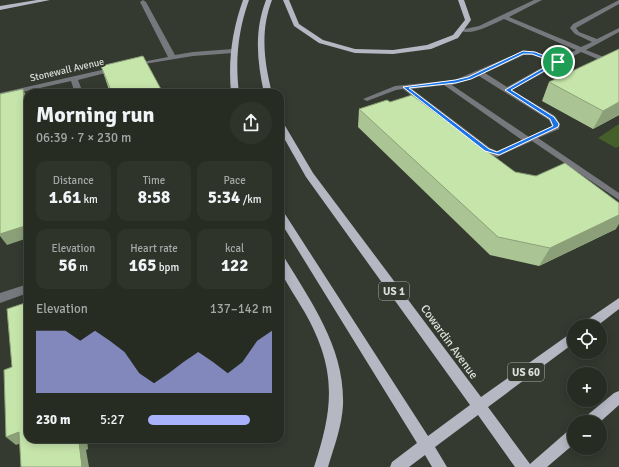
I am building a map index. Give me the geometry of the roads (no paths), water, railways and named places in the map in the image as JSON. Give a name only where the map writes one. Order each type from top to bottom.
[{"type":"main road","points":[[0,3],[17,0]]},
{"type":"main road","points":[[0,8],[47,0]]},
{"type":"main road","points":[[235,89],[233,51],[238,19],[246,0]]},
{"type":"main road","points":[[267,89],[263,73],[260,47],[262,24],[269,0]]},
{"type":"main road","points":[[286,0],[289,17],[306,34],[325,43],[354,50],[385,53],[416,50],[440,44],[456,36],[463,30],[468,16],[467,9],[461,0]]},
{"type":"main road","name":"Cowardin Avenue","points":[[284,131],[308,175],[524,467]]},
{"type":"main road","points":[[284,219],[440,467]]},
{"type":"main road","points":[[284,267],[324,336],[335,369],[337,406],[333,431],[321,467]]},
{"type":"main road","points":[[597,319],[619,303]]},
{"type":"main road","name":"US 60","points":[[397,467],[479,408],[567,341]]},
{"type":"main road","points":[[598,415],[619,397]]},
{"type":"main road","points":[[536,467],[567,441]]},
{"type":"street","points":[[463,30],[480,28],[539,0]]},
{"type":"street","points":[[143,2],[172,57]]},
{"type":"street","points":[[598,42],[577,33],[573,28],[575,25],[619,2]]},
{"type":"street","points":[[504,17],[619,66]]},
{"type":"street","points":[[507,90],[619,30]]},
{"type":"street","name":"Stonewall Avenue","points":[[26,89],[172,57],[233,51]]},
{"type":"street","points":[[367,99],[395,88],[456,82],[480,73],[523,53],[533,53],[558,62]]},
{"type":"street","points":[[405,87],[487,150],[497,154],[556,127],[556,124],[552,118],[480,73]]},
{"type":"street","points":[[74,78],[78,89]]},
{"type":"street","points":[[444,82],[619,197]]},
{"type":"street","name":"Stonewall Avenue","points":[[0,95],[24,89]]},
{"type":"street","points":[[0,298],[24,289]]}]
